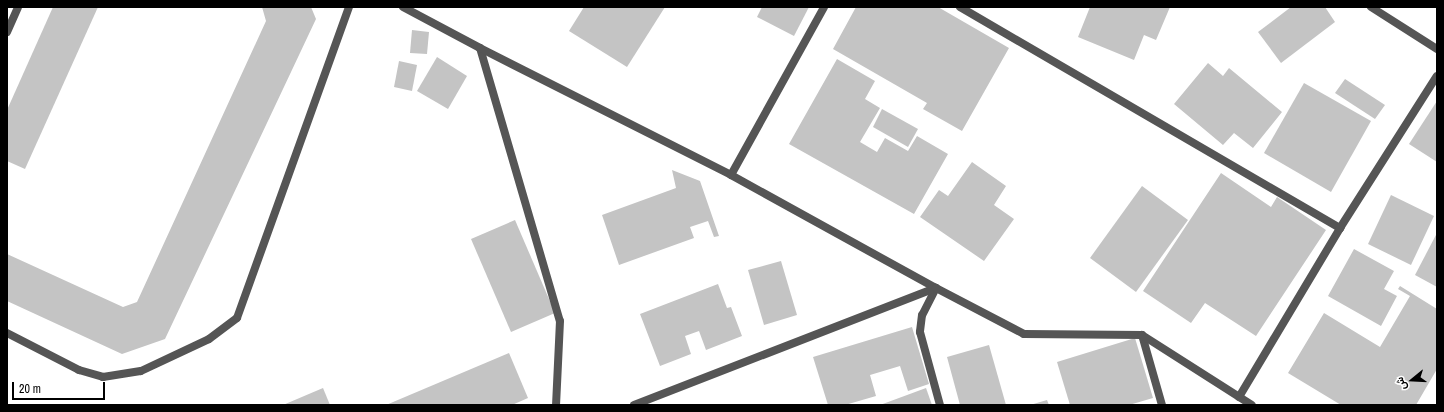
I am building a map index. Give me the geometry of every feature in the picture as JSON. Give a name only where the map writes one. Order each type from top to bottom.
[{"type":"street","points":[[7,32],[18,7]]},
{"type":"street","points":[[7,333],[79,370],[103,377],[141,371],[209,339],[237,318],[349,7]]},
{"type":"street","points":[[403,7],[480,48],[731,175],[936,288],[1024,334],[1142,335],[1252,405]]},
{"type":"street","points":[[731,175],[824,7]]},
{"type":"street","points":[[960,7],[1340,228]]},
{"type":"street","points":[[1371,7],[1437,49]]},
{"type":"street","points":[[480,48],[560,321],[556,405]]},
{"type":"street","points":[[1239,397],[1340,228],[1437,76]]},
{"type":"street","points":[[634,405],[936,288]]},
{"type":"street","points":[[936,288],[922,315],[920,332],[940,405]]},
{"type":"street","points":[[1142,335],[1162,405]]},
{"type":"building","points":[[53,7],[98,7],[25,169],[7,161],[7,110]]},
{"type":"building","points":[[262,7],[311,7],[316,19],[165,339],[122,354],[7,301],[7,254],[123,307],[137,302],[266,21]]},
{"type":"building","points":[[584,7],[665,7],[627,67],[569,31]]},
{"type":"building","points":[[762,7],[809,7],[794,36],[757,17]]},
{"type":"building","points":[[856,7],[938,7],[1009,48],[962,131],[923,109],[927,103],[833,49]]},
{"type":"building","points":[[1090,7],[1170,7],[1156,40],[1144,35],[1134,60],[1078,37]]},
{"type":"building","points":[[1291,7],[1325,7],[1335,22],[1281,63],[1258,32]]},
{"type":"building","points":[[412,30],[429,32],[427,54],[410,53]]},
{"type":"building","points":[[437,57],[467,76],[448,109],[417,91]]},
{"type":"building","points":[[837,59],[875,81],[865,99],[880,108],[860,142],[877,152],[885,138],[908,151],[917,136],[948,154],[914,214],[789,144]]},
{"type":"building","points":[[399,61],[417,65],[412,91],[394,87]]},
{"type":"building","points":[[1208,63],[1223,76],[1229,68],[1282,112],[1253,148],[1234,133],[1223,145],[1174,104]]},
{"type":"building","points":[[1345,79],[1385,105],[1375,119],[1335,93]]},
{"type":"building","points":[[1304,83],[1371,121],[1331,192],[1264,153]]},
{"type":"building","points":[[1437,101],[1437,162],[1409,144]]},
{"type":"building","points":[[882,109],[918,129],[908,147],[873,127]]},
{"type":"building","points":[[972,162],[1006,186],[994,205],[1014,219],[984,261],[920,217],[939,190],[948,196]]},
{"type":"building","points":[[672,170],[700,181],[719,236],[714,237],[708,221],[690,227],[694,238],[619,265],[602,215],[676,188]]},
{"type":"building","points":[[1221,173],[1271,207],[1277,197],[1326,230],[1256,336],[1205,303],[1191,323],[1143,291]]},
{"type":"building","points":[[1142,186],[1188,220],[1136,292],[1090,258]]},
{"type":"building","points":[[1391,195],[1434,216],[1411,265],[1368,244]]},
{"type":"building","points":[[515,220],[555,313],[511,332],[471,239]]},
{"type":"building","points":[[1437,233],[1437,287],[1415,275]]},
{"type":"building","points":[[1354,249],[1394,271],[1384,289],[1397,296],[1381,326],[1328,296]]},
{"type":"building","points":[[781,261],[797,315],[764,325],[748,270]]},
{"type":"building","points":[[718,284],[727,308],[731,307],[742,336],[706,350],[699,331],[685,336],[691,354],[660,366],[640,314]]},
{"type":"building","points":[[1400,286],[1437,309],[1437,369],[1416,405],[1341,405],[1288,373],[1324,313],[1380,347],[1410,296],[1398,289]]},
{"type":"building","points":[[912,327],[929,384],[908,391],[900,366],[870,375],[876,396],[845,405],[828,405],[813,357]]},
{"type":"building","points":[[1135,338],[1153,398],[1129,405],[1070,405],[1057,362]]},
{"type":"building","points":[[989,345],[1006,405],[960,405],[947,357]]},
{"type":"building","points":[[509,353],[528,398],[512,405],[386,405]]},
{"type":"building","points":[[323,388],[330,405],[283,405]]},
{"type":"building","points":[[926,388],[932,405],[880,405]]},
{"type":"building","points":[[1047,400],[1049,405],[1030,405]]}]
